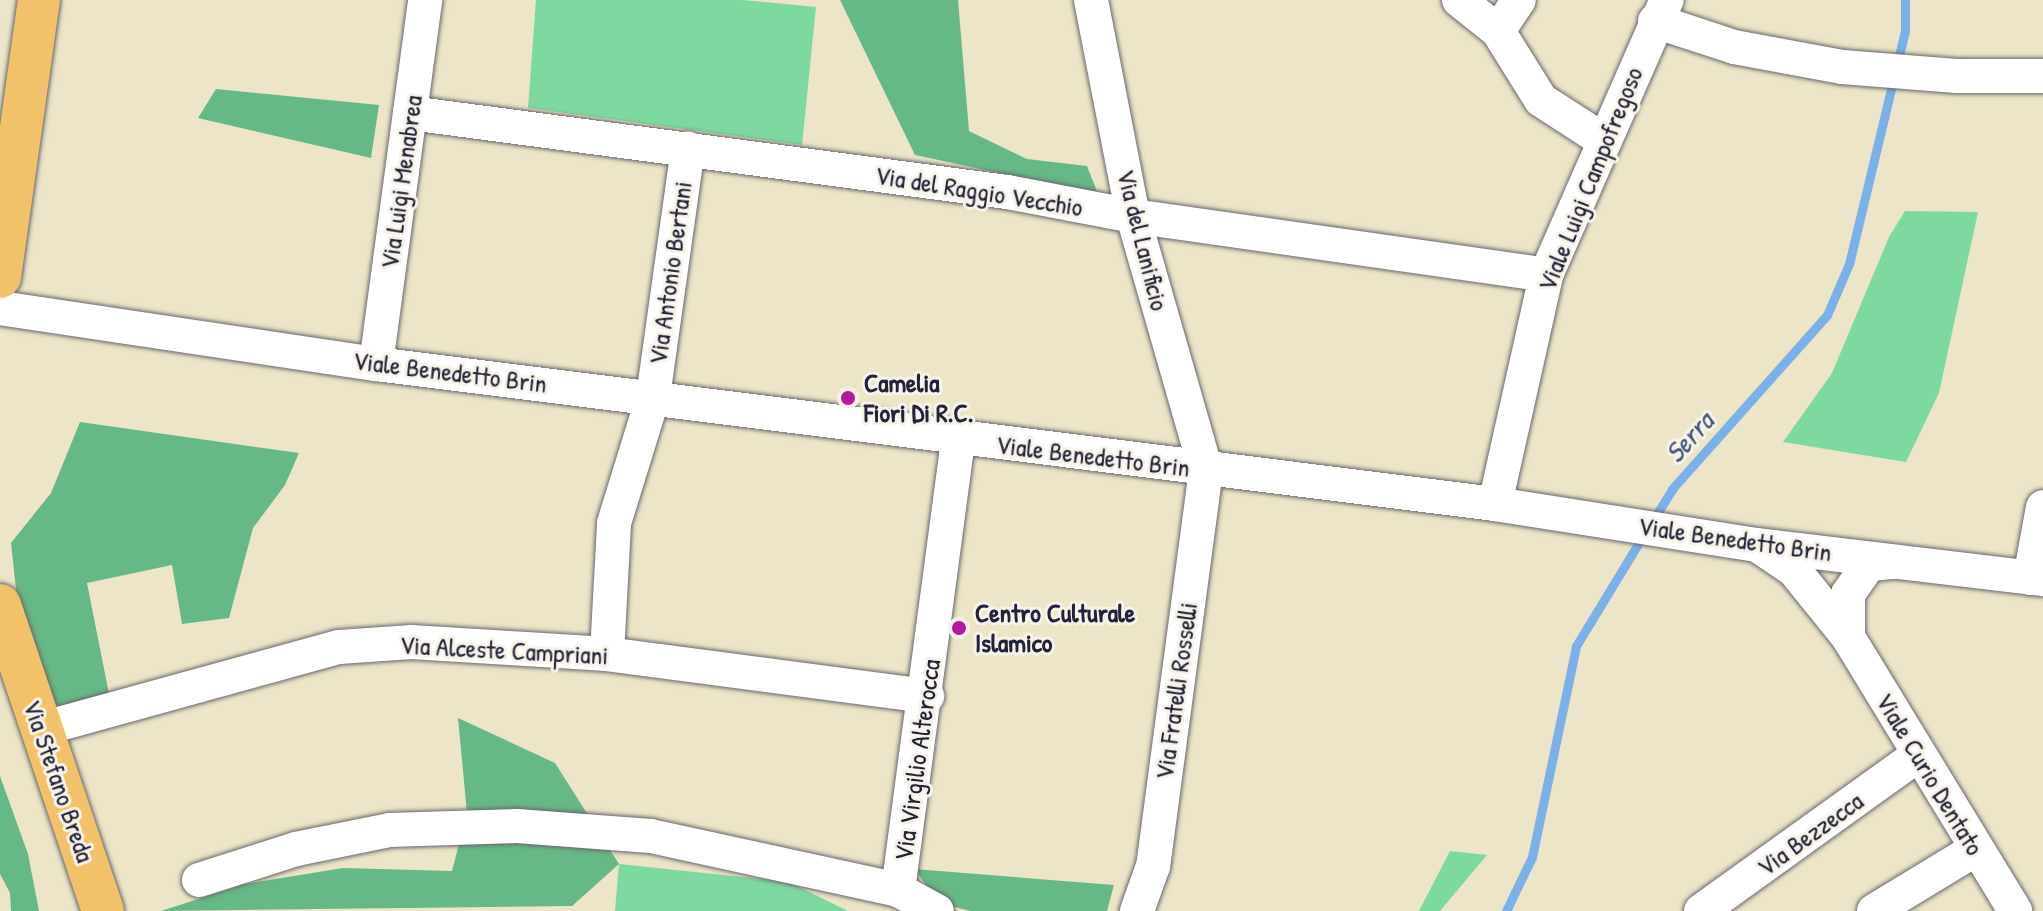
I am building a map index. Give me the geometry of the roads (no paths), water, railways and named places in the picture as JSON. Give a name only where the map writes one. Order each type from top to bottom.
[{"type":"main road","points":[[0,277],[39,0]]},
{"type":"main road","name":"Via Stefano Breda","points":[[0,605],[103,911]]},
{"type":"street","name":"Via Luigi Menabrea","points":[[376,364],[425,0]]},
{"type":"street","points":[[1459,0],[1498,31],[1541,100],[1603,140]]},
{"type":"street","points":[[1498,31],[1519,0]]},
{"type":"street","name":"Via del Lanificio","points":[[1095,2],[1133,216],[1206,470]]},
{"type":"street","points":[[1661,10],[1734,47],[1842,67],[1957,76],[2043,76]]},
{"type":"street","name":"Viale Luigi Campofregoso","points":[[1495,504],[1546,275],[1661,10]]},
{"type":"street","name":"Via del Raggio Vecchio","points":[[410,113],[1007,192],[1133,216],[1546,275]]},
{"type":"street","name":"Via Antonio Bertani","points":[[607,654],[614,523],[653,397],[688,148]]},
{"type":"street","name":"Viale Benedetto Brin","points":[[0,308],[376,364],[653,397],[958,440],[1495,504],[1756,545],[2036,579]]},
{"type":"street","name":"Via Virgilio Alterocca","points":[[898,890],[927,696],[958,440]]},
{"type":"street","name":"Via Fratelli Rosselli","points":[[1137,911],[1153,866],[1206,470]]},
{"type":"street","points":[[2036,579],[2043,507]]},
{"type":"street","name":"Viale Curio Dentato","points":[[1756,545],[1794,570],[1848,637],[1917,756],[2015,911]]},
{"type":"street","points":[[1848,637],[1848,594],[1869,564],[1902,562]]},
{"type":"street","name":"Via Alceste Campriani","points":[[41,729],[339,647],[476,643],[607,654],[927,696]]},
{"type":"street","name":"Via Bezzecca","points":[[1717,907],[1917,756]]},
{"type":"street","points":[[199,880],[296,849],[389,830],[517,826],[651,836],[898,890],[937,911]]},
{"type":"street","points":[[1874,911],[1976,849]]},
{"type":"waterway","name":"Serra","points":[[1653,520],[1672,489],[1827,315],[1849,264],[1905,31],[1905,0]]},
{"type":"waterway","name":"Serra","points":[[1506,911],[1532,857],[1576,646],[1643,536]]},
{"type":"place","name":"Camelia Fiori Di R.C.","points":[[848,398]]},
{"type":"place","name":"Centro Culturale Islamico","points":[[959,628]]}]
